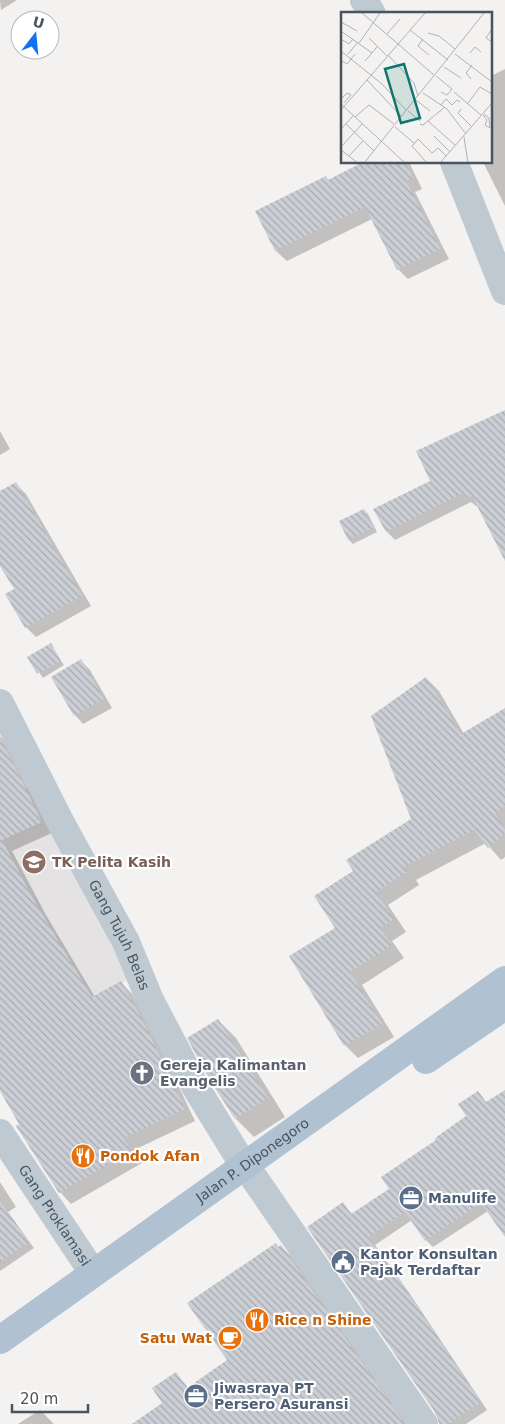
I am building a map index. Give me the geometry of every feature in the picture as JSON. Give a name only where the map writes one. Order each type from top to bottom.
[{"type":"main road","name":"Jalan P. Diponegoro","points":[[0,1361],[505,980]]},
{"type":"main road","name":"Jalan P. Diponegoro","points":[[0,1340],[93,1273],[505,1006]]},
{"type":"street","points":[[364,0],[371,12]]},
{"type":"street","points":[[455,164],[505,291]]},
{"type":"street","name":"Gang Tujuh Belas","points":[[0,703],[62,825],[126,942],[150,1000],[196,1088],[249,1172],[424,1424]]},
{"type":"street","name":"Gang Proklamasi","points":[[0,1133],[93,1273]]},
{"type":"shaded area","name":"TK Pelita Kasih","points":[[27,787],[133,977],[57,1019],[0,925],[0,798]]},
{"type":"building","points":[[359,164],[406,164],[413,178],[406,181],[440,249],[397,270],[365,207],[275,251],[255,211],[326,176],[328,180]]},
{"type":"building","points":[[505,410],[505,561],[472,496],[466,499],[464,493],[386,532],[373,509],[430,481],[416,451]]},
{"type":"building","points":[[16,482],[82,596],[25,628],[5,594],[14,589],[0,566],[0,491]]},
{"type":"building","points":[[364,509],[374,528],[348,540],[339,521]]},
{"type":"building","points":[[51,643],[61,661],[37,674],[27,657]]},
{"type":"building","points":[[81,659],[104,699],[74,716],[51,677]]},
{"type":"building","points":[[426,677],[461,734],[505,708],[505,806],[495,813],[505,833],[488,848],[474,830],[404,867],[407,872],[376,892],[394,919],[380,928],[392,945],[350,972],[382,1024],[344,1046],[289,956],[335,928],[314,896],[353,871],[346,860],[411,819],[371,716]]},
{"type":"building","points":[[0,737],[42,822],[2,840],[35,902],[92,997],[121,981],[141,1017],[185,1109],[124,1138],[131,1151],[59,1193],[16,1126],[19,1124],[0,1091]]},
{"type":"building","points":[[218,1019],[268,1098],[235,1119],[209,1079],[187,1038]]},
{"type":"building","points":[[505,1090],[505,1237],[481,1203],[425,1241],[405,1212],[368,1237],[403,1285],[481,1402],[448,1424],[439,1424],[437,1415],[307,1227],[343,1202],[351,1214],[389,1189],[381,1177],[436,1140],[435,1138],[466,1116],[458,1104],[478,1091],[486,1102]]},
{"type":"building","points":[[0,1201],[29,1242],[0,1262]]},
{"type":"building","points":[[276,1243],[278,1247],[281,1245],[405,1424],[132,1424],[162,1403],[152,1388],[176,1372],[187,1388],[227,1360],[187,1303]]},
{"type":"place","name":"TK Pelita Kasih","points":[[34,862]]},
{"type":"place","name":"Gereja Kalimantan Evangelis","points":[[142,1073]]},
{"type":"place","name":"Pondok Afan","points":[[83,1156]]},
{"type":"place","name":"Manulife","points":[[411,1198]]},
{"type":"place","name":"Kantor Konsultan Pajak Terdaftar","points":[[343,1262]]},
{"type":"place","name":"Rice n Shine","points":[[257,1320]]},
{"type":"place","name":"Satu Wat","points":[[230,1338]]},
{"type":"place","name":"Jiwasraya PT Persero Asuransi","points":[[196,1396]]}]
